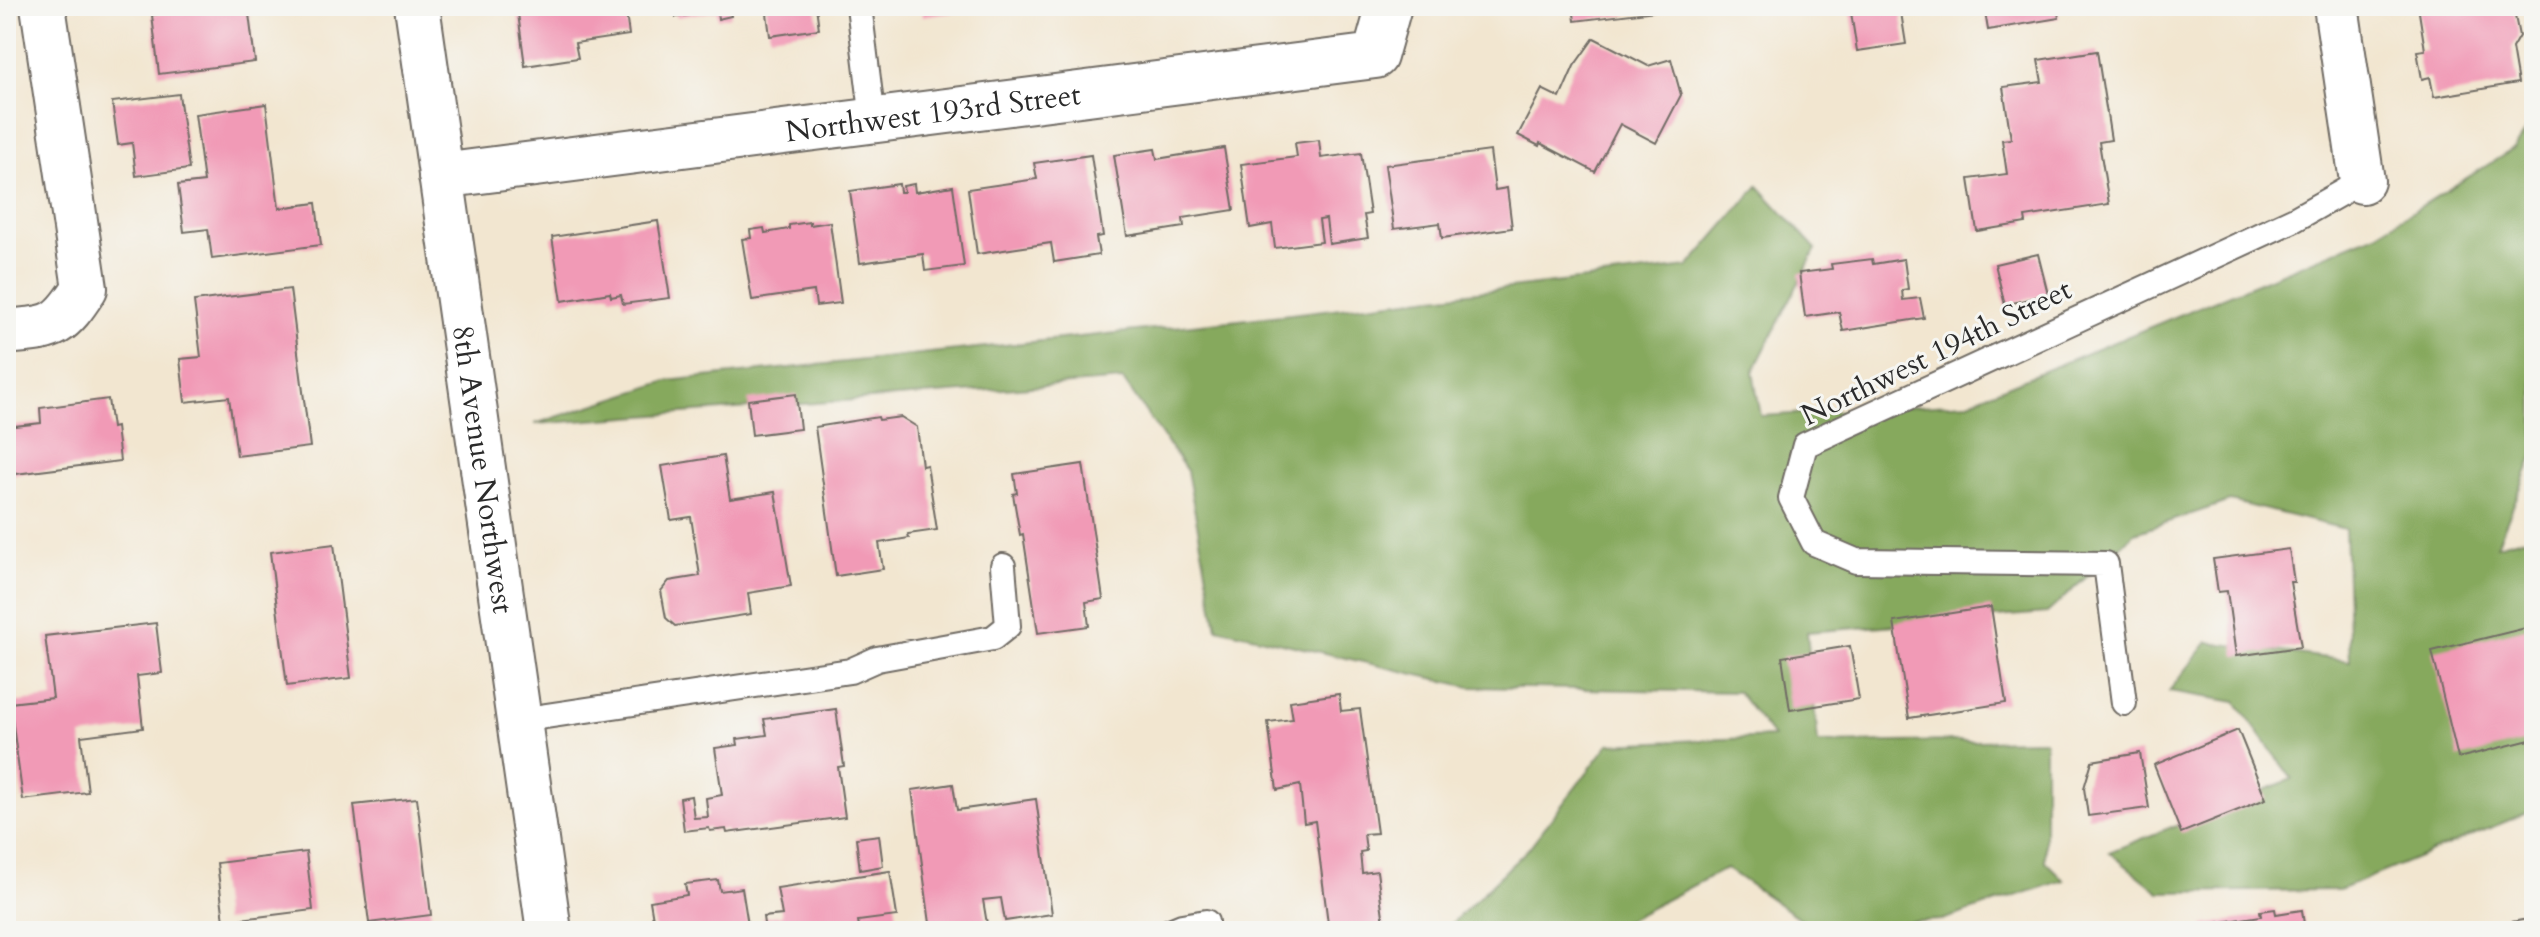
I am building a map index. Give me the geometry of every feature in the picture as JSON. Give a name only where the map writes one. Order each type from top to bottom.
[{"type":"street","points":[[6,332],[50,327],[69,313],[85,288],[43,6]]},
{"type":"street","name":"8th Avenue Northwest","points":[[417,6],[549,931]]},
{"type":"street","name":"Northwest 193rd Street","points":[[441,176],[1375,56],[1389,6]]},
{"type":"street","points":[[2336,6],[2362,181]]},
{"type":"lane","points":[[859,6],[873,120]]},
{"type":"lane","name":"Northwest 194th Street","points":[[2124,703],[2106,564],[1856,561],[1814,543],[1791,498],[1805,445],[2295,219],[2362,181]]},
{"type":"lane","points":[[519,720],[850,671],[877,659],[993,638],[1008,626],[1003,566]]},
{"type":"lane","points":[[1170,931],[1206,922]]},
{"type":"green space","points":[[2534,118],[2534,455],[2497,545],[2534,535],[2534,810],[2339,890],[2159,892],[2109,852],[2292,779],[2236,702],[2169,691],[2208,642],[2350,661],[2345,529],[2230,501],[2135,533],[2047,613],[1807,632],[1818,743],[2045,740],[2045,861],[2064,880],[1942,920],[1812,927],[1726,868],[1607,931],[1444,931],[1528,849],[1609,744],[1773,737],[1738,692],[1470,687],[1217,628],[1187,471],[1123,380],[535,424],[667,381],[1239,320],[1688,267],[1758,186],[1816,249],[1753,372],[1761,416],[1966,403],[2376,234],[2515,148]]},
{"type":"building","points":[[175,6],[248,6],[255,62],[159,74],[152,15],[176,11]]},
{"type":"building","points":[[517,6],[625,6],[629,35],[575,43],[578,58],[525,66]]},
{"type":"building","points":[[675,6],[740,8],[730,9],[731,16],[718,19],[717,11],[676,17]]},
{"type":"building","points":[[766,6],[816,6],[819,29],[770,36]]},
{"type":"building","points":[[922,6],[976,6],[976,10],[923,16]]},
{"type":"building","points":[[1573,6],[1655,6],[1656,11],[1575,21]]},
{"type":"building","points":[[1850,6],[1900,6],[1906,44],[1857,51]]},
{"type":"building","points":[[1984,6],[2057,6],[2059,18],[1988,30]]},
{"type":"building","points":[[2418,6],[2513,6],[2519,36],[2512,48],[2518,83],[2434,97],[2430,77],[2422,79],[2417,51],[2425,50]]},
{"type":"building","points":[[1594,38],[1648,66],[1671,59],[1681,95],[1656,143],[1620,124],[1595,172],[1518,135],[1542,89],[1560,98],[1574,66]]},
{"type":"building","points":[[2097,51],[2111,140],[2099,142],[2109,204],[2025,217],[2026,223],[1977,231],[1969,179],[2007,174],[2002,140],[2011,139],[2003,87],[2042,82],[2038,60]]},
{"type":"building","points":[[179,94],[189,169],[136,176],[132,143],[118,145],[112,102]]},
{"type":"building","points":[[266,104],[279,208],[316,203],[321,245],[212,259],[208,229],[184,232],[178,185],[204,182],[195,114]]},
{"type":"building","points":[[1319,140],[1321,158],[1361,153],[1370,214],[1364,215],[1368,238],[1329,244],[1326,219],[1319,220],[1322,242],[1275,248],[1272,224],[1250,228],[1241,164],[1297,157],[1295,143]]},
{"type":"building","points":[[1224,148],[1234,210],[1183,218],[1184,227],[1127,236],[1114,155],[1155,149],[1157,159]]},
{"type":"building","points":[[1490,151],[1495,190],[1507,188],[1512,228],[1442,238],[1440,223],[1394,229],[1385,165]]},
{"type":"building","points":[[1091,155],[1103,236],[1096,237],[1099,255],[1054,262],[1051,243],[977,254],[968,189],[1037,179],[1034,163]]},
{"type":"building","points":[[899,184],[900,192],[904,192],[903,186],[914,184],[915,192],[953,186],[964,266],[925,271],[923,254],[860,263],[850,191]]},
{"type":"building","points":[[658,221],[670,298],[623,304],[621,295],[611,297],[610,293],[562,301],[552,237]]},
{"type":"building","points":[[810,222],[810,225],[830,222],[841,303],[816,306],[814,291],[752,300],[742,239],[751,238],[750,230],[764,228],[765,233]]},
{"type":"building","points":[[2038,254],[2048,294],[2005,305],[1995,264]]},
{"type":"building","points":[[1872,259],[1873,264],[1904,259],[1908,289],[1902,290],[1903,300],[1920,298],[1924,318],[1843,331],[1839,312],[1805,317],[1799,273],[1832,269],[1831,264]]},
{"type":"building","points":[[290,289],[310,447],[237,456],[229,397],[185,402],[180,359],[201,357],[194,301]]},
{"type":"building","points":[[796,394],[800,429],[752,435],[748,400]]},
{"type":"building","points":[[108,399],[112,428],[116,427],[120,461],[7,475],[6,427],[41,423],[40,408]]},
{"type":"building","points":[[878,417],[879,420],[901,417],[917,427],[922,466],[927,465],[937,530],[908,534],[909,538],[879,543],[883,569],[836,576],[815,427]]},
{"type":"building","points":[[723,456],[730,499],[775,492],[791,586],[748,593],[751,614],[675,626],[666,618],[661,591],[669,581],[700,576],[691,517],[671,520],[662,466]]},
{"type":"building","points":[[1083,464],[1103,599],[1086,602],[1089,626],[1038,633],[1023,534],[1020,535],[1013,494],[1017,493],[1014,474]]},
{"type":"building","points":[[334,544],[351,678],[287,686],[270,552]]},
{"type":"building","points":[[2289,549],[2294,582],[2290,582],[2301,647],[2236,656],[2227,591],[2218,592],[2213,559]]},
{"type":"building","points":[[1991,607],[2006,703],[1909,718],[1894,622]]},
{"type":"building","points":[[156,623],[162,673],[137,676],[143,728],[81,736],[88,792],[23,800],[10,703],[53,698],[45,636]]},
{"type":"building","points":[[2534,626],[2534,739],[2458,758],[2432,651]]},
{"type":"building","points":[[1850,646],[1859,699],[1790,710],[1782,657]]},
{"type":"building","points":[[1339,694],[1341,711],[1360,709],[1377,833],[1364,834],[1366,851],[1360,852],[1362,873],[1377,871],[1385,931],[1329,931],[1315,821],[1304,823],[1300,785],[1277,790],[1268,722],[1293,719],[1290,701]]},
{"type":"building","points":[[836,709],[844,766],[838,767],[845,817],[727,833],[726,829],[710,831],[709,828],[684,831],[680,798],[691,796],[694,818],[708,817],[706,798],[722,795],[715,748],[738,745],[737,739],[767,735],[764,719]]},
{"type":"building","points":[[2238,730],[2266,799],[2181,833],[2154,765]]},
{"type":"building","points":[[2140,753],[2149,808],[2088,816],[2084,788],[2092,761]]},
{"type":"building","points":[[953,784],[957,810],[1036,799],[1052,914],[1005,921],[1001,898],[983,900],[987,924],[931,931],[912,790]]},
{"type":"building","points":[[417,798],[431,915],[369,923],[354,805]]},
{"type":"building","points":[[879,835],[883,866],[860,870],[856,838]]},
{"type":"building","points":[[306,852],[313,910],[224,921],[217,863]]},
{"type":"building","points":[[890,871],[897,916],[858,921],[860,931],[765,931],[763,917],[782,915],[777,888]]},
{"type":"building","points":[[718,880],[720,891],[742,888],[749,931],[655,931],[650,901],[687,895],[685,884]]},
{"type":"building","points":[[2275,909],[2276,914],[2302,910],[2305,931],[2204,931],[2203,925],[2261,916],[2260,911]]},
{"type":"building","points":[[2534,918],[2534,931],[2495,931],[2494,925]]}]
